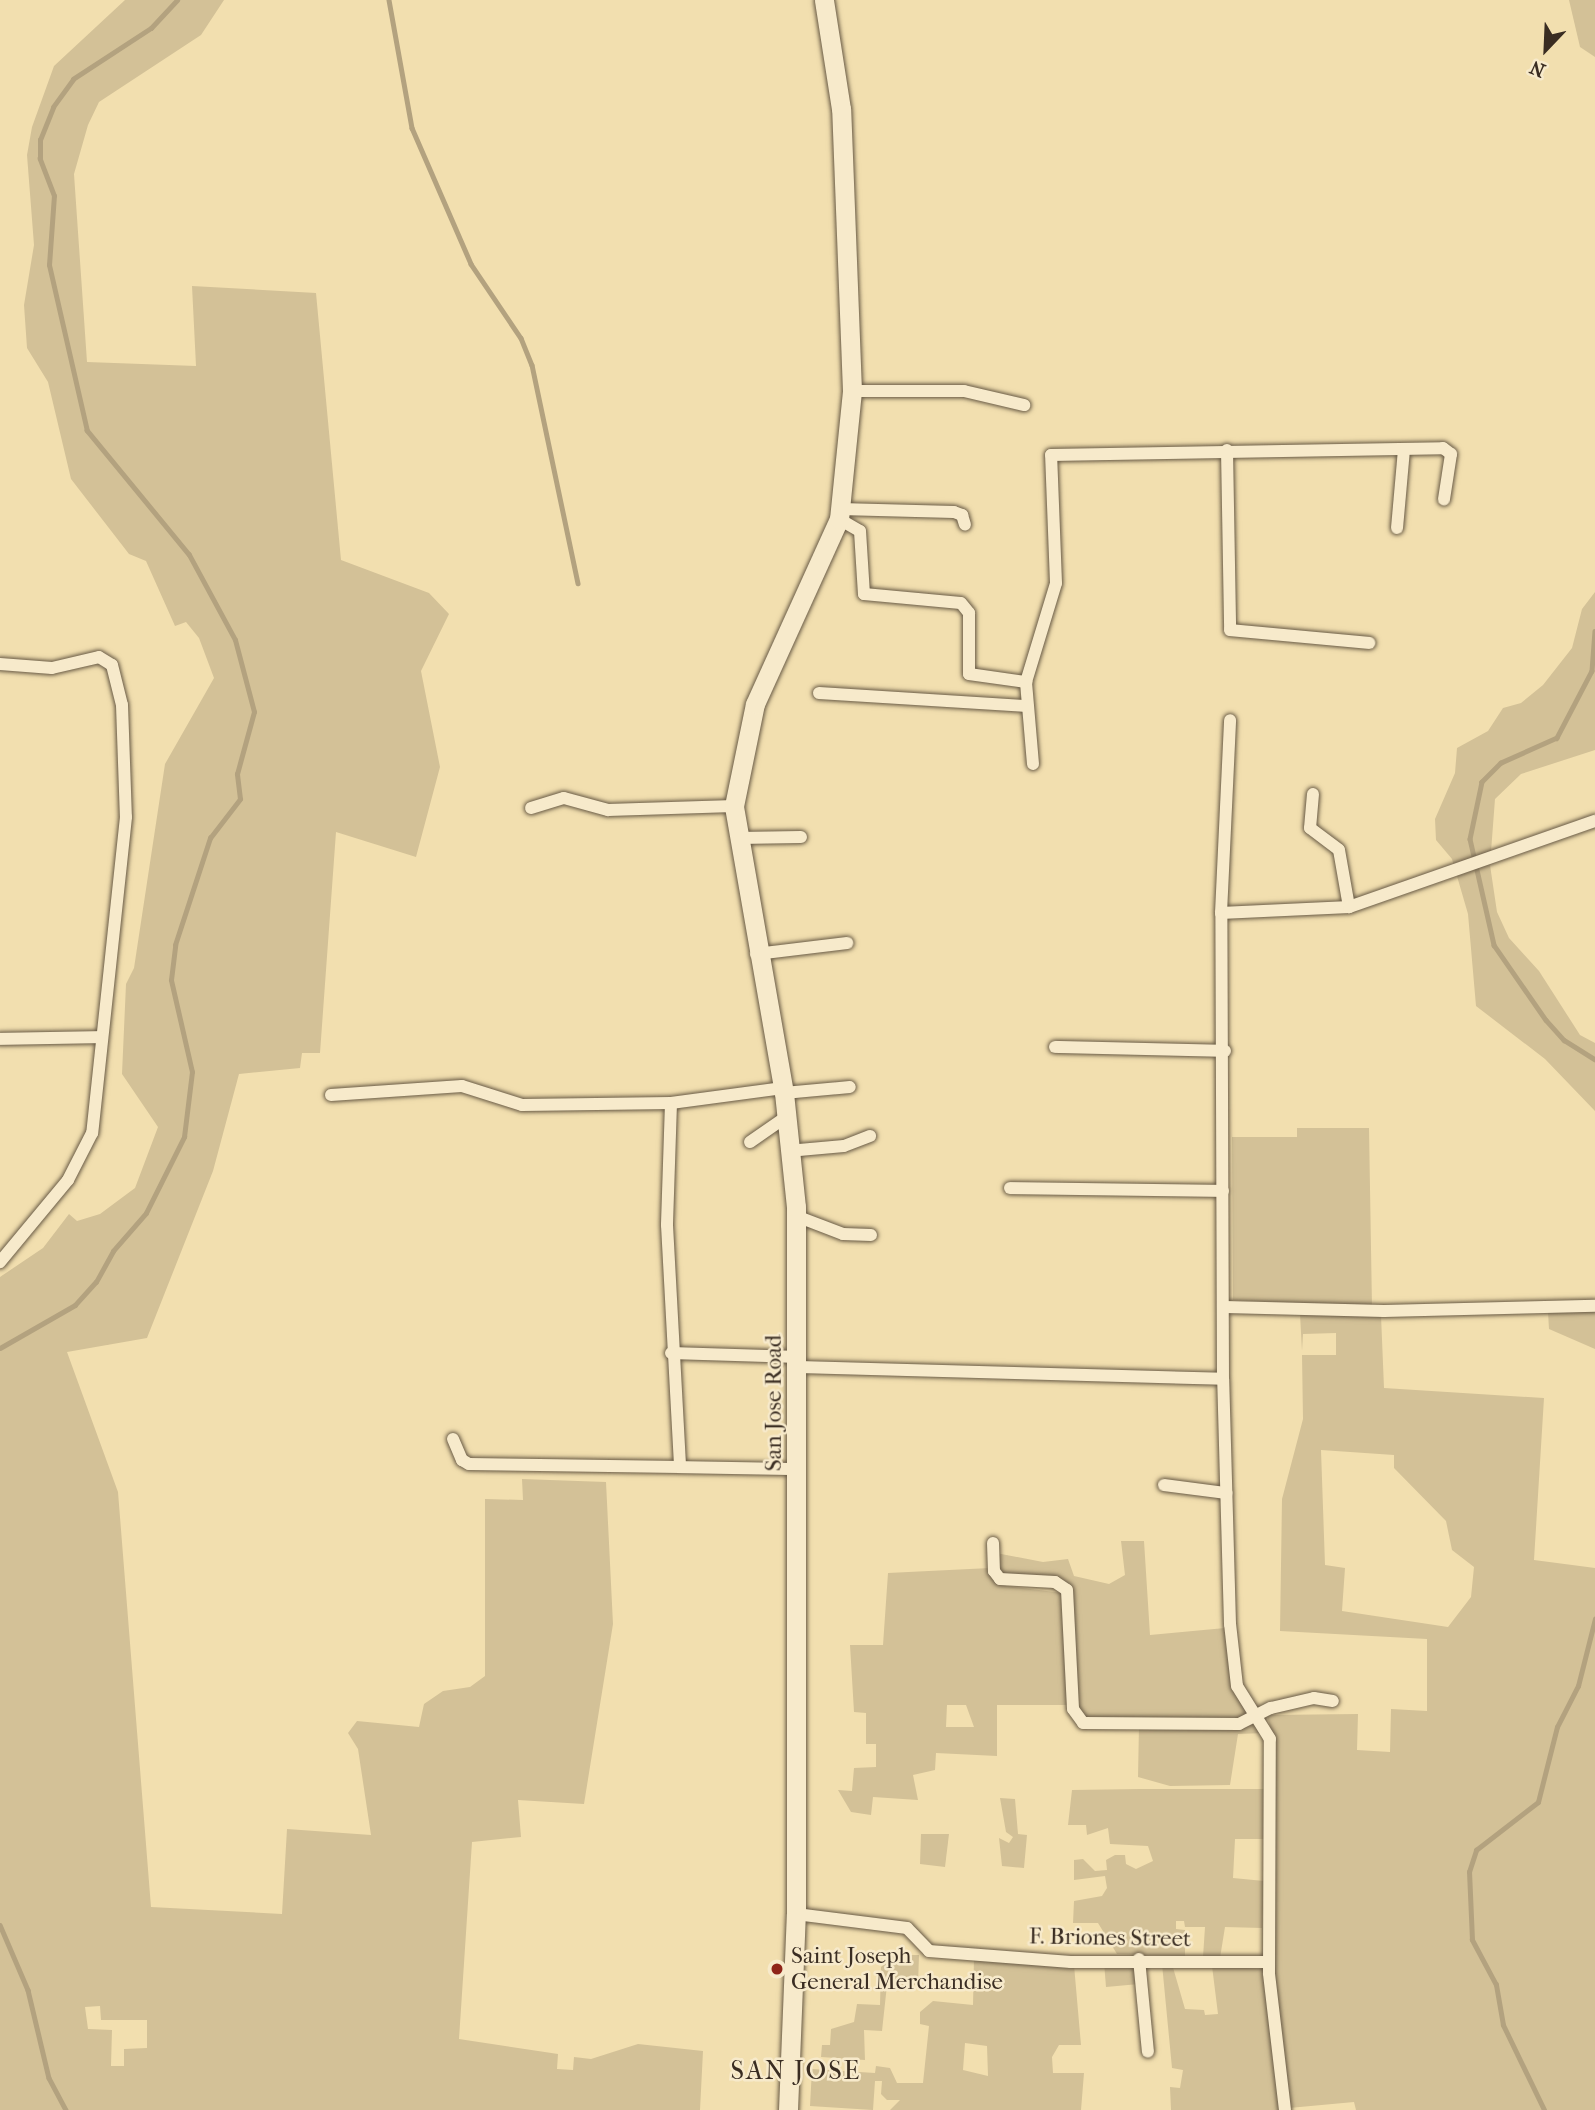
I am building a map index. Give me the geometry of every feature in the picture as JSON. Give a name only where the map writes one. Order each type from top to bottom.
[{"type":"street","name":"San Jose Road","points":[[788,2110],[796,1914],[799,1362],[796,1216],[783,1091],[756,954],[734,806],[755,704],[839,514],[852,391],[841,109],[824,0]]},
{"type":"street","points":[[852,391],[964,391],[1024,405]]},
{"type":"street","points":[[1397,528],[1404,449]]},
{"type":"street","points":[[1227,450],[1230,630],[1369,643]]},
{"type":"street","points":[[1033,764],[1026,682],[1056,583],[1051,455],[1227,450],[1448,450],[1444,499]]},
{"type":"street","points":[[839,514],[954,512],[962,515],[965,525]]},
{"type":"street","points":[[839,514],[859,527],[864,594],[961,603],[969,613],[969,674],[1026,682]]},
{"type":"street","points":[[0,664],[52,668],[99,657],[111,665],[117,680],[126,817],[100,1037],[92,1133],[81,1159],[0,1262]]},
{"type":"street","points":[[819,693],[1028,706]]},
{"type":"street","points":[[1230,720],[1221,913],[1225,1051],[1223,1380],[1226,1493],[1236,1679],[1270,1739],[1269,1962],[1286,2110]]},
{"type":"street","points":[[1313,794],[1310,828],[1339,850],[1349,907]]},
{"type":"street","points":[[531,808],[564,798],[608,810],[734,806]]},
{"type":"street","points":[[1221,913],[1349,907],[1433,874],[1595,821]]},
{"type":"street","points":[[738,838],[801,837]]},
{"type":"street","points":[[756,954],[847,943]]},
{"type":"street","points":[[0,1039],[100,1037]]},
{"type":"street","points":[[1055,1047],[1225,1051]]},
{"type":"street","points":[[331,1095],[463,1086],[522,1105],[671,1103],[850,1087]]},
{"type":"street","points":[[671,1103],[671,1353],[680,1467]]},
{"type":"street","points":[[750,1142],[786,1117]]},
{"type":"street","points":[[788,1151],[844,1146],[870,1136]]},
{"type":"street","points":[[1010,1188],[1223,1191]]},
{"type":"street","points":[[796,1216],[843,1234],[872,1236]]},
{"type":"street","points":[[1225,1307],[1384,1311],[1595,1306]]},
{"type":"street","points":[[671,1353],[799,1362],[1223,1380]]},
{"type":"street","points":[[453,1439],[462,1460],[469,1464],[798,1469]]},
{"type":"street","points":[[1164,1485],[1226,1493]]},
{"type":"street","points":[[993,1544],[998,1578],[1055,1582],[1068,1592],[1073,1709],[1080,1721],[1239,1724],[1258,1714],[1314,1698],[1333,1700]]},
{"type":"street","name":"F. Briones Street","points":[[796,1914],[907,1928],[929,1951],[1071,1962],[1139,1959],[1269,1962]]},
{"type":"street","points":[[1139,1959],[1148,2052]]},
{"type":"shaded area","points":[[125,0],[224,0],[201,35],[99,102],[88,125],[74,174],[87,362],[196,366],[192,286],[316,293],[341,560],[429,593],[449,614],[421,671],[440,767],[416,857],[336,832],[320,1053],[302,1053],[300,1068],[239,1074],[213,1171],[147,1338],[67,1352],[118,1492],[151,1907],[282,1914],[287,1829],[371,1835],[358,1749],[348,1733],[357,1721],[419,1727],[424,1704],[443,1691],[470,1687],[485,1676],[485,1499],[523,1500],[522,1479],[606,1482],[613,1624],[584,1804],[518,1800],[521,1837],[472,1842],[459,2039],[558,2054],[557,2069],[573,2070],[574,2057],[591,2059],[638,2044],[703,2051],[700,2110],[0,2110],[0,1277],[43,1248],[69,1214],[77,1221],[100,1214],[135,1188],[158,1127],[122,1074],[126,984],[134,968],[165,764],[214,678],[199,638],[186,622],[175,626],[146,561],[129,554],[71,479],[48,382],[27,348],[24,305],[34,245],[27,155],[32,127],[54,66]],"holes":[[[100,2006],[101,2020],[147,2020],[147,2048],[124,2049],[124,2066],[111,2066],[112,2030],[88,2029],[85,2007]]]},
{"type":"shaded area","points":[[1569,0],[1595,0],[1595,57],[1580,47]]},
{"type":"shaded area","points":[[1595,592],[1595,750],[1521,774],[1495,799],[1490,865],[1497,912],[1509,938],[1539,971],[1580,1035],[1595,1043],[1595,1111],[1545,1059],[1476,1006],[1468,914],[1452,859],[1436,840],[1435,819],[1455,773],[1457,748],[1488,731],[1503,708],[1521,703],[1543,685],[1572,648],[1582,609]]},
{"type":"shaded area","points":[[1297,1128],[1369,1128],[1372,1307],[1233,1300],[1232,1137],[1297,1137]]},
{"type":"shaded area","points":[[1548,1312],[1595,1312],[1595,1349],[1549,1329]]},
{"type":"shaded area","points":[[1300,1314],[1381,1315],[1384,1388],[1544,1398],[1534,1560],[1595,1568],[1595,2110],[1356,2110],[1354,2102],[1289,2108],[1274,1979],[1272,1734],[1267,1715],[1358,1714],[1357,1750],[1390,1752],[1391,1709],[1427,1711],[1427,1639],[1280,1631],[1282,1499],[1303,1419],[1302,1355],[1336,1355],[1336,1333],[1303,1334],[1302,1351]],"holes":[[[1321,1450],[1394,1455],[1394,1468],[1446,1521],[1452,1550],[1474,1567],[1471,1597],[1448,1627],[1342,1611],[1345,1568],[1325,1565]]]},
{"type":"shaded area","points":[[1121,1541],[1144,1541],[1150,1635],[1225,1628],[1248,1711],[1242,1720],[1090,1722],[1078,1714],[1072,1590],[1000,1576],[996,1553],[1043,1562],[1068,1559],[1074,1576],[1109,1584],[1125,1575]]},
{"type":"shaded area","points":[[990,1568],[1006,1586],[1063,1593],[1069,1705],[997,1705],[997,1756],[936,1753],[935,1770],[913,1775],[918,1800],[873,1797],[871,1815],[851,1812],[838,1790],[852,1791],[854,1768],[876,1767],[876,1744],[866,1744],[866,1713],[854,1712],[850,1645],[883,1645],[888,1573]],"holes":[[[947,1705],[966,1705],[974,1727],[946,1727]]]},
{"type":"shaded area","points":[[1254,1722],[1265,1733],[1238,1734],[1230,1785],[1170,1786],[1138,1777],[1139,1725]]},
{"type":"shaded area","points":[[1265,1789],[1265,1839],[1235,1839],[1233,1878],[1264,1881],[1262,1928],[1225,1927],[1220,1958],[1203,1957],[1205,1927],[1185,1927],[1184,1921],[1176,1921],[1176,1929],[1185,1930],[1185,1956],[1117,1954],[1098,1923],[1073,1923],[1074,1901],[1102,1896],[1107,1888],[1105,1876],[1074,1880],[1074,1860],[1083,1859],[1095,1871],[1107,1870],[1106,1860],[1115,1855],[1125,1855],[1126,1864],[1136,1869],[1153,1861],[1148,1846],[1110,1844],[1108,1828],[1087,1835],[1086,1825],[1068,1825],[1072,1790]]},
{"type":"shaded area","points":[[1000,1798],[1015,1799],[1018,1834],[1027,1835],[1024,1868],[1002,1866],[999,1838],[1009,1843],[1013,1837],[1006,1832]]},
{"type":"shaded area","points":[[921,1834],[949,1834],[945,1867],[920,1864]]},
{"type":"shaded area","points":[[893,1955],[919,1955],[918,1985],[887,1985],[882,2031],[864,2030],[865,2060],[821,2057],[822,2045],[830,2045],[831,2029],[854,2022],[857,2004],[880,2005],[881,1967]]},
{"type":"shaded area","points":[[974,1958],[1074,1965],[1081,2045],[1059,2045],[1052,2057],[1053,2073],[1084,2073],[1081,2110],[890,2110],[900,2100],[887,2100],[881,2094],[882,2081],[875,2081],[873,2110],[810,2106],[812,2069],[875,2073],[876,2066],[890,2068],[897,2083],[923,2083],[929,2026],[920,2024],[920,2012],[933,2001],[973,2005]],"holes":[[[965,2043],[987,2046],[988,2076],[963,2070]]]},
{"type":"shaded area","points":[[1133,1961],[1139,1984],[1106,1987],[1104,1962]]},
{"type":"shaded area","points":[[1162,1964],[1172,1964],[1185,2009],[1204,2010],[1205,2015],[1218,2014],[1212,1966],[1264,1969],[1279,2110],[1171,2110],[1170,2087],[1180,2088],[1183,2070],[1172,2068]]},
{"type":"waterway","points":[[0,1348],[75,1305],[96,1282],[113,1251],[146,1213],[184,1137],[192,1072],[171,980],[175,945],[210,838],[240,799],[237,774],[254,712],[235,640],[189,555],[87,431],[49,265],[54,196],[40,159],[40,140],[53,107],[73,79],[151,28],[177,0]]},
{"type":"waterway","points":[[389,0],[412,128],[471,264],[521,338],[532,365],[578,583]]},
{"type":"waterway","points":[[1595,631],[1592,671],[1557,738],[1501,763],[1482,782],[1470,839],[1494,945],[1546,1020],[1564,1040],[1595,1059]]},
{"type":"waterway","points":[[1544,2110],[1503,2025],[1496,1985],[1472,1940],[1469,1872],[1476,1850],[1538,1802],[1557,1727],[1578,1686],[1595,1619]]},
{"type":"waterway","points":[[0,1925],[28,1990],[49,2078],[66,2110]]},
{"type":"place","name":"Saint Joseph General Merchandise","points":[[777,1969]]},
{"type":"district","name":"SAN JOSE","points":[[796,2071]]}]
